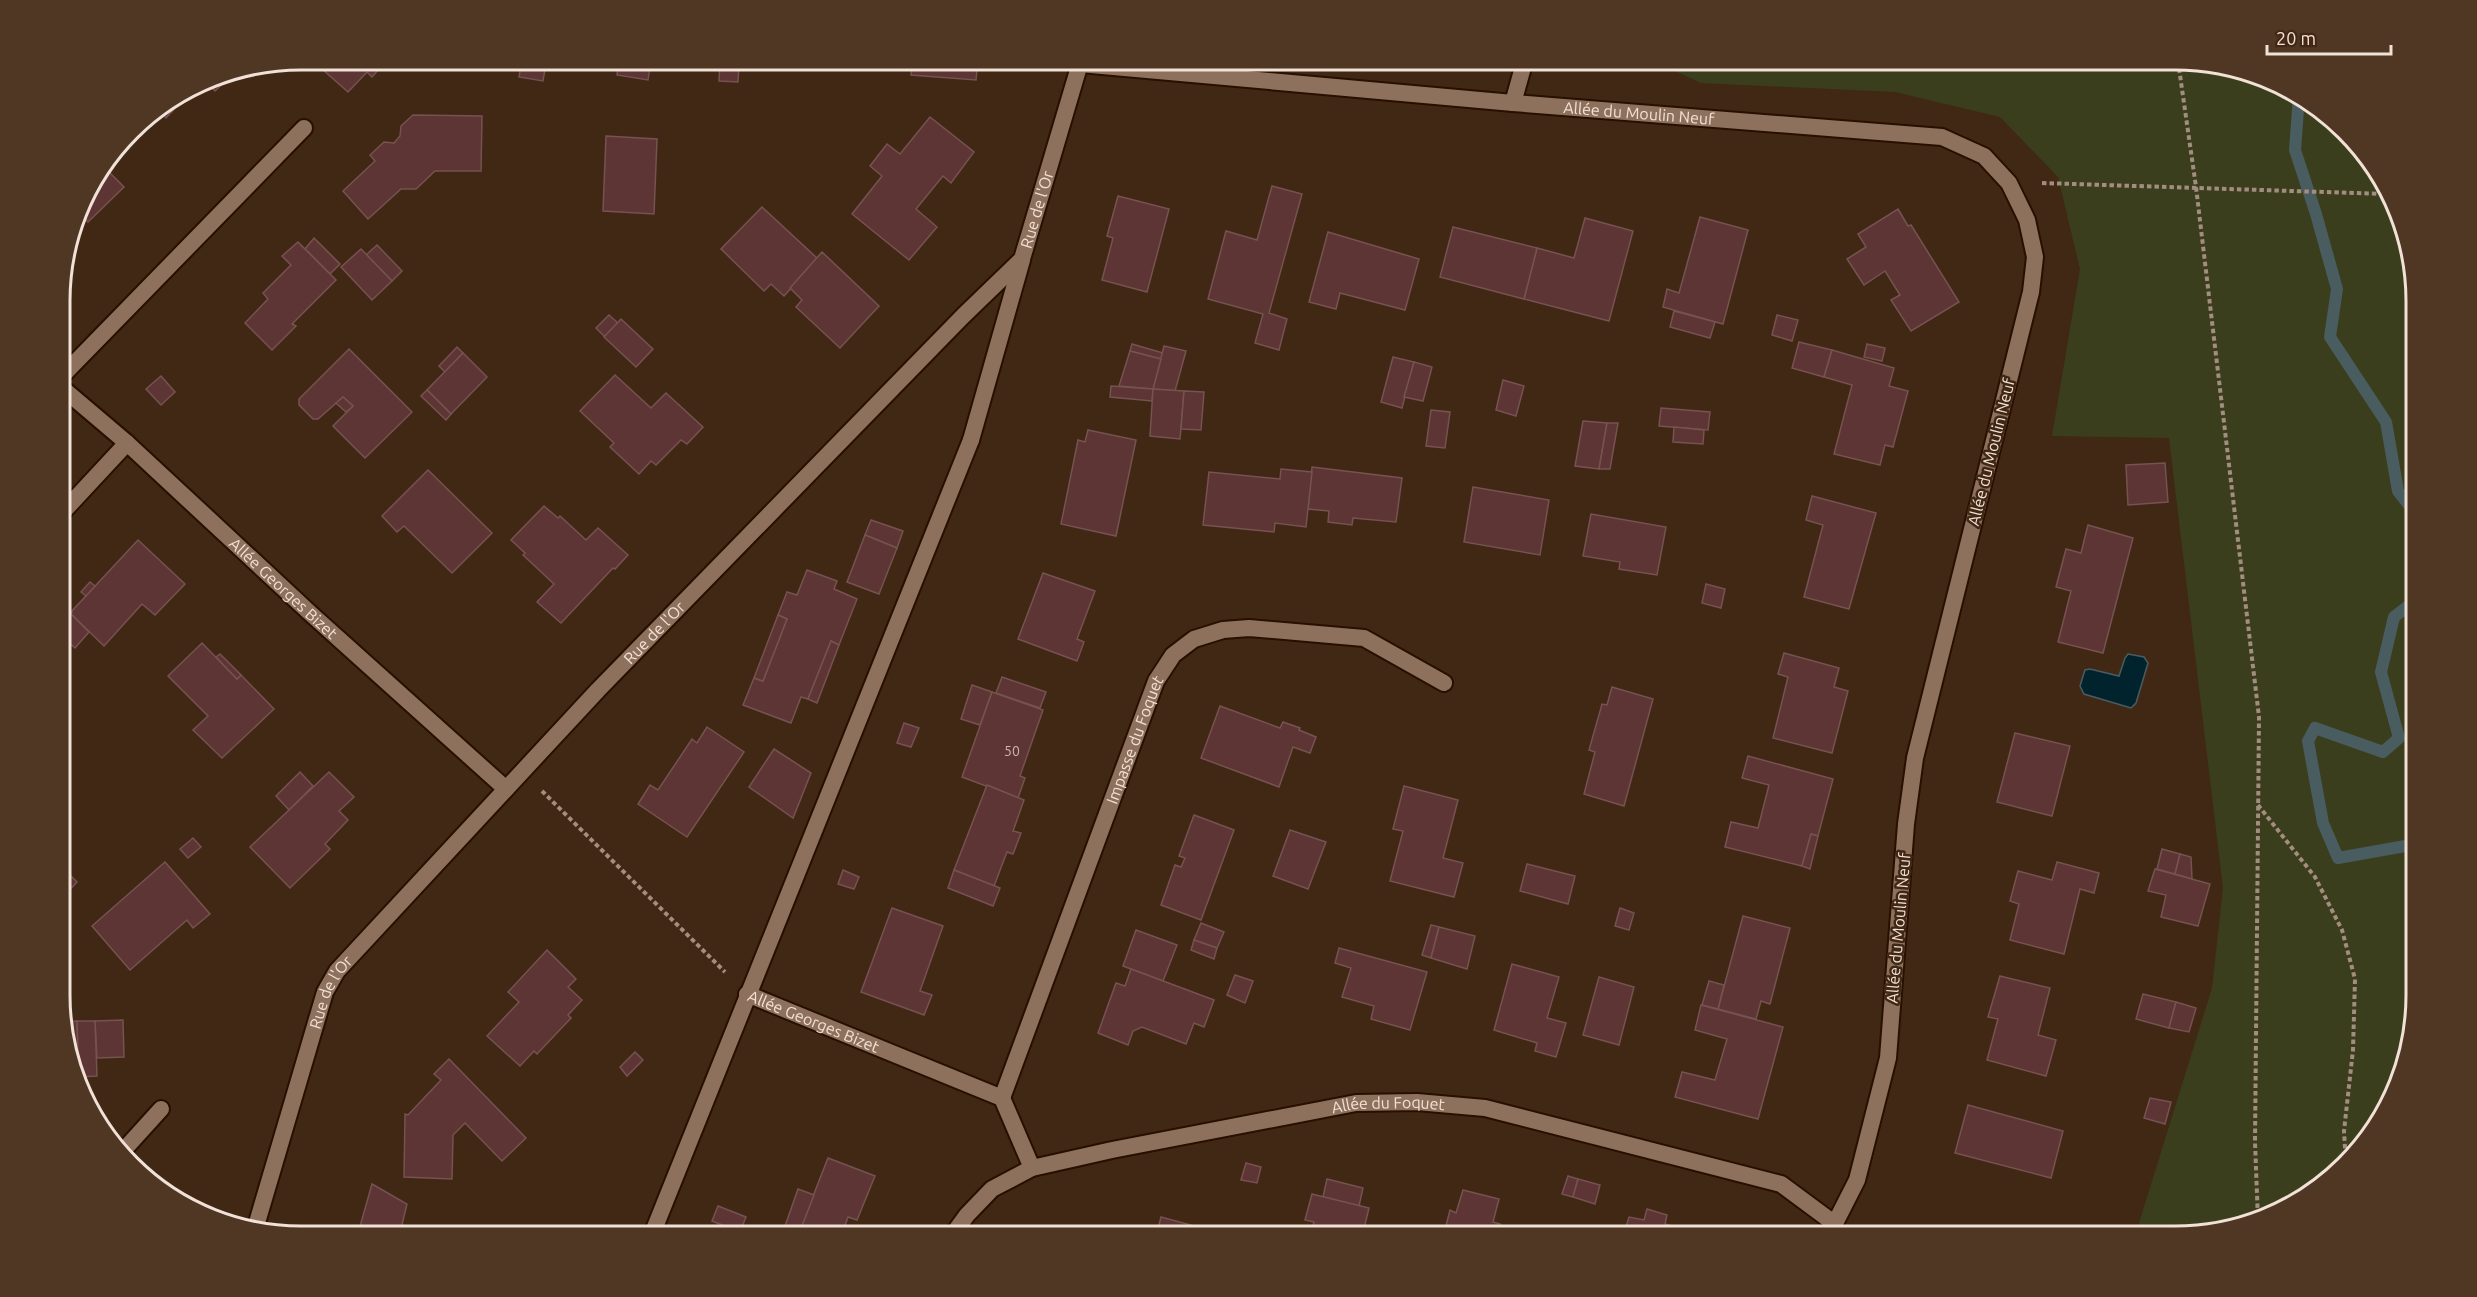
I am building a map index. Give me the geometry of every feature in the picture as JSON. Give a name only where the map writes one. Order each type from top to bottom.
[{"type":"street","name":"Rue de l'Or","points":[[257,1222],[325,992],[331,980],[344,963],[598,690],[836,445],[1022,259],[1078,70]]},
{"type":"street","name":"Allée du Moulin Neuf","points":[[1164,70],[1513,103],[1942,137],[1984,156],[2009,183],[2027,220],[2035,257],[2031,292],[1915,758],[1906,824],[1888,1058],[1857,1180],[1833,1226]]},
{"type":"street","points":[[1513,103],[1522,70]]},
{"type":"street","points":[[70,368],[304,128]]},
{"type":"street","points":[[655,1226],[971,440],[1022,259]]},
{"type":"street","name":"Allée Georges Bizet","points":[[70,395],[127,443],[506,789]]},
{"type":"street","points":[[70,504],[127,443]]},
{"type":"street","name":"Impasse du Foquet","points":[[1002,1098],[1156,681],[1173,655],[1194,639],[1223,630],[1250,628],[1364,638],[1444,683]]},
{"type":"street","name":"Allée Georges Bizet","points":[[747,994],[1002,1098]]},
{"type":"street","points":[[1002,1098],[1032,1168]]},
{"type":"street","name":"Allée du Foquet","points":[[959,1226],[992,1189],[1032,1168],[1112,1150],[1356,1103],[1418,1102],[1485,1108],[1781,1184],[1827,1226]]},
{"type":"street","points":[[127,1147],[161,1109]]},
{"type":"path","points":[[2179,70],[2196,187],[2259,717],[2255,1142],[2258,1211]]},
{"type":"path","points":[[2009,183],[2380,194]]},
{"type":"path","name":"Allée Georges Bizet","points":[[523,771],[747,994]]},
{"type":"path","points":[[2258,805],[2315,877],[2342,930],[2355,979],[2353,1050],[2344,1131],[2345,1152]]},
{"type":"green space","points":[[1673,70],[2175,70],[2205,72],[2235,78],[2264,88],[2304,109],[2349,149],[2368,173],[2383,199],[2399,242],[2406,287],[2405,1025],[2399,1055],[2389,1084],[2368,1124],[2328,1169],[2304,1188],[2278,1203],[2235,1219],[2205,1225],[2138,1226],[2212,988],[2223,888],[2169,438],[2052,436],[2080,269],[2058,177],[2000,117],[1895,92],[1701,83]]},
{"type":"water","points":[[2128,654],[2144,657],[2148,663],[2136,703],[2131,708],[2084,694],[2080,686],[2085,670],[2090,669],[2119,676]]},
{"type":"building","points":[[323,70],[378,70],[372,77],[367,72],[348,92]]},
{"type":"building","points":[[520,70],[545,70],[543,81],[519,77]]},
{"type":"building","points":[[618,70],[650,70],[648,80],[617,75]]},
{"type":"building","points":[[720,70],[739,70],[738,82],[719,81]]},
{"type":"building","points":[[912,70],[977,70],[976,80],[911,75]]},
{"type":"building","points":[[176,107],[166,118],[164,116]]},
{"type":"building","points":[[413,115],[482,116],[481,171],[435,171],[416,189],[401,189],[368,219],[343,191],[375,161],[370,155],[384,142],[394,143],[400,136],[401,126]]},
{"type":"building","points":[[930,117],[974,152],[951,183],[943,176],[916,209],[937,227],[909,260],[852,214],[882,176],[870,166],[887,144],[900,154]]},
{"type":"building","points":[[606,136],[657,139],[654,214],[603,211]]},
{"type":"building","points":[[109,172],[124,187],[88,222],[86,220],[94,199]]},
{"type":"building","points":[[1272,186],[1302,194],[1269,313],[1287,319],[1279,350],[1255,343],[1263,314],[1208,299],[1226,231],[1257,240]]},
{"type":"building","points":[[1118,196],[1169,209],[1147,292],[1102,280],[1113,238],[1107,236]]},
{"type":"building","points":[[762,207],[818,259],[784,296],[771,284],[764,291],[721,249]]},
{"type":"building","points":[[1898,209],[1908,226],[1911,225],[1959,302],[1911,331],[1891,300],[1900,295],[1885,271],[1864,285],[1847,259],[1866,247],[1858,234]]},
{"type":"building","points":[[1700,217],[1748,230],[1723,324],[1663,307],[1667,289],[1679,293]]},
{"type":"building","points":[[1585,218],[1633,231],[1609,321],[1524,299],[1537,248],[1574,258]]},
{"type":"building","points":[[1453,227],[1537,248],[1524,299],[1440,277]]},
{"type":"building","points":[[1328,232],[1419,259],[1405,310],[1340,293],[1336,309],[1309,302]]},
{"type":"building","points":[[314,238],[340,264],[330,274],[305,249]]},
{"type":"building","points":[[298,242],[336,280],[292,324],[296,326],[272,350],[245,323],[268,299],[263,293],[291,265],[282,256]]},
{"type":"building","points":[[377,245],[402,271],[392,281],[366,255]]},
{"type":"building","points":[[361,249],[392,281],[372,300],[341,267]]},
{"type":"building","points":[[822,252],[879,306],[840,348],[796,307],[802,300],[790,288]]},
{"type":"building","points":[[1674,311],[1715,322],[1710,338],[1670,327]]},
{"type":"building","points":[[609,315],[618,323],[605,337],[596,328]]},
{"type":"building","points":[[1777,315],[1798,320],[1792,341],[1772,335]]},
{"type":"building","points":[[621,319],[653,349],[636,367],[604,337]]},
{"type":"building","points":[[1799,342],[1832,350],[1824,377],[1792,368]]},
{"type":"building","points":[[1132,344],[1163,353],[1161,359],[1130,351]]},
{"type":"building","points":[[1867,344],[1885,348],[1882,361],[1864,357]]},
{"type":"building","points":[[1164,346],[1186,351],[1175,391],[1153,389]]},
{"type":"building","points":[[457,347],[463,353],[445,372],[439,366]]},
{"type":"building","points":[[349,349],[412,412],[365,458],[333,426],[353,406],[343,397],[318,419],[313,419],[299,405],[299,399]]},
{"type":"building","points":[[1832,350],[1894,368],[1889,386],[1908,391],[1893,447],[1885,445],[1880,465],[1834,454],[1852,385],[1824,377]]},
{"type":"building","points":[[1130,351],[1161,359],[1153,389],[1119,386]]},
{"type":"building","points":[[463,353],[487,377],[451,414],[427,390]]},
{"type":"building","points":[[1393,357],[1414,362],[1402,408],[1381,402]]},
{"type":"building","points":[[1414,362],[1432,367],[1423,401],[1404,397]]},
{"type":"building","points":[[615,375],[651,408],[666,393],[703,427],[687,444],[681,440],[656,465],[651,461],[639,474],[610,447],[614,443],[580,411]]},
{"type":"building","points":[[161,376],[175,392],[161,405],[146,389]]},
{"type":"building","points":[[1503,380],[1524,386],[1516,416],[1496,410]]},
{"type":"building","points":[[1111,386],[1153,389],[1152,401],[1110,397]]},
{"type":"building","points":[[1153,389],[1184,391],[1180,439],[1150,436]]},
{"type":"building","points":[[427,390],[451,414],[446,420],[421,396]]},
{"type":"building","points":[[1184,391],[1204,392],[1201,430],[1181,429]]},
{"type":"building","points":[[343,397],[353,406],[346,412],[336,403]]},
{"type":"building","points":[[1661,408],[1710,412],[1708,430],[1659,426]]},
{"type":"building","points":[[1431,410],[1450,412],[1445,448],[1426,446]]},
{"type":"building","points":[[1583,421],[1607,423],[1599,469],[1575,466]]},
{"type":"building","points":[[1607,423],[1618,423],[1610,469],[1599,469]]},
{"type":"building","points":[[1674,427],[1704,430],[1703,444],[1673,442]]},
{"type":"building","points":[[1088,430],[1136,440],[1116,536],[1061,524],[1078,440],[1085,442]]},
{"type":"building","points":[[2165,463],[2168,502],[2128,505],[2126,465]]},
{"type":"building","points":[[1312,467],[1402,478],[1396,522],[1353,518],[1352,525],[1328,522],[1329,511],[1308,509]]},
{"type":"building","points":[[1281,469],[1312,472],[1306,527],[1275,523],[1274,532],[1203,525],[1209,472],[1280,479]]},
{"type":"building","points":[[428,470],[492,533],[452,573],[404,526],[397,532],[382,516]]},
{"type":"building","points":[[1473,487],[1549,500],[1540,555],[1464,542]]},
{"type":"building","points":[[1812,496],[1876,513],[1849,609],[1804,597],[1823,525],[1806,520]]},
{"type":"building","points":[[544,506],[558,518],[560,516],[586,540],[598,528],[628,555],[561,623],[537,602],[554,584],[523,555],[525,553],[511,540]]},
{"type":"building","points":[[1591,514],[1666,527],[1657,575],[1619,569],[1620,562],[1583,556]]},
{"type":"building","points":[[871,520],[903,531],[897,548],[865,535]]},
{"type":"building","points":[[2088,525],[2133,538],[2103,653],[2058,642],[2071,591],[2056,587],[2066,549],[2081,553]]},
{"type":"building","points":[[865,535],[897,548],[879,594],[847,582]]},
{"type":"building","points":[[138,540],[185,584],[155,615],[142,604],[104,646],[70,613]]},
{"type":"building","points":[[807,570],[837,581],[834,589],[857,599],[839,645],[831,641],[808,699],[801,697],[791,723],[743,705],[754,678],[763,681],[787,619],[778,615],[787,592],[797,595]]},
{"type":"building","points":[[1043,573],[1095,591],[1077,639],[1084,642],[1077,661],[1018,639]]},
{"type":"building","points":[[90,582],[95,586],[86,596],[81,592]]},
{"type":"building","points":[[1706,584],[1725,589],[1721,608],[1702,603]]},
{"type":"building","points":[[70,613],[89,632],[75,648],[70,643]]},
{"type":"building","points":[[778,615],[787,619],[763,681],[754,678]]},
{"type":"building","points":[[831,641],[839,645],[817,703],[808,699]]},
{"type":"building","points":[[202,643],[237,679],[241,675],[274,709],[222,758],[193,730],[208,716],[168,676]]},
{"type":"building","points":[[1784,653],[1839,668],[1834,687],[1848,691],[1832,753],[1773,738],[1788,677],[1778,674]]},
{"type":"building","points":[[220,654],[241,675],[237,679],[216,657]]},
{"type":"building","points":[[1002,677],[1046,692],[1040,708],[996,693]]},
{"type":"building","points":[[972,685],[992,692],[980,725],[961,719]]},
{"type":"building","points":[[1612,687],[1653,699],[1624,806],[1584,794],[1595,752],[1589,750],[1602,704],[1607,705]]},
{"type":"building","points":[[992,692],[1043,710],[1020,776],[1025,778],[1018,798],[962,777]]},
{"type":"building","points":[[1220,706],[1280,728],[1283,722],[1300,728],[1299,730],[1316,737],[1310,753],[1293,747],[1279,787],[1201,758]]},
{"type":"building","points":[[904,723],[919,728],[911,747],[897,743]]},
{"type":"building","points":[[707,727],[744,752],[687,837],[638,804],[650,785],[658,790],[692,739],[697,743]]},
{"type":"building","points":[[2015,733],[2070,746],[2052,816],[1997,802]]},
{"type":"building","points":[[774,749],[811,773],[793,818],[749,787]]},
{"type":"building","points":[[1748,756],[1833,779],[1818,836],[1811,834],[1802,866],[1725,847],[1731,822],[1758,828],[1769,785],[1742,778]]},
{"type":"building","points":[[300,772],[313,786],[289,810],[276,796]]},
{"type":"building","points":[[329,772],[354,797],[339,811],[348,820],[325,844],[330,849],[290,888],[250,847]]},
{"type":"building","points":[[987,785],[1024,800],[1013,831],[1021,833],[1013,854],[1007,852],[994,886],[954,870]]},
{"type":"building","points":[[1404,786],[1458,800],[1443,858],[1463,863],[1454,897],[1390,881],[1403,831],[1393,829]]},
{"type":"building","points":[[1194,815],[1234,830],[1201,920],[1161,905],[1175,865],[1181,867],[1185,858],[1179,856]]},
{"type":"building","points":[[1290,830],[1326,842],[1308,889],[1273,876]]},
{"type":"building","points":[[1811,834],[1818,836],[1810,869],[1802,866]]},
{"type":"building","points":[[193,838],[201,847],[188,858],[180,849]]},
{"type":"building","points":[[2162,849],[2180,854],[2175,874],[2157,869]]},
{"type":"building","points":[[2180,854],[2191,857],[2192,879],[2175,874]]},
{"type":"building","points":[[165,862],[210,914],[193,928],[187,920],[130,970],[92,926]]},
{"type":"building","points":[[2057,862],[2099,873],[2094,893],[2080,889],[2064,954],[2010,940],[2019,904],[2010,901],[2018,871],[2052,880]]},
{"type":"building","points":[[1527,864],[1575,876],[1568,904],[1520,891]]},
{"type":"building","points":[[2155,869],[2210,884],[2198,926],[2161,917],[2166,895],[2148,891]]},
{"type":"building","points":[[843,870],[859,877],[854,889],[838,884]]},
{"type":"building","points":[[954,870],[1000,888],[993,906],[948,888]]},
{"type":"building","points":[[70,875],[77,882],[70,889]]},
{"type":"building","points":[[892,908],[943,926],[920,991],[932,995],[924,1015],[861,992]]},
{"type":"building","points":[[1620,908],[1634,913],[1629,930],[1615,926]]},
{"type":"building","points":[[1743,916],[1790,928],[1770,1004],[1761,1001],[1756,1019],[1718,1009]]},
{"type":"building","points":[[1201,923],[1224,932],[1217,948],[1194,940]]},
{"type":"building","points":[[1431,925],[1439,927],[1431,958],[1422,955]]},
{"type":"building","points":[[1439,927],[1475,936],[1467,969],[1431,958]]},
{"type":"building","points":[[1136,930],[1177,945],[1163,981],[1123,966]]},
{"type":"building","points":[[1194,940],[1217,948],[1214,959],[1191,950]]},
{"type":"building","points":[[1339,948],[1427,972],[1410,1030],[1371,1019],[1374,1006],[1342,997],[1351,968],[1335,963]]},
{"type":"building","points":[[547,950],[576,979],[568,987],[582,1000],[568,1015],[571,1018],[537,1054],[534,1051],[520,1066],[487,1036],[519,1002],[508,992]]},
{"type":"building","points":[[1512,964],[1559,977],[1547,1018],[1566,1023],[1556,1057],[1535,1051],[1537,1043],[1494,1030]]},
{"type":"building","points":[[1131,969],[1214,1000],[1204,1027],[1194,1023],[1186,1044],[1142,1027],[1133,1031],[1128,1045],[1098,1033],[1116,983],[1125,986]]},
{"type":"building","points":[[1235,975],[1253,981],[1245,1003],[1227,995]]},
{"type":"building","points":[[2000,976],[2050,988],[2038,1035],[2056,1040],[2046,1076],[1987,1060],[1998,1019],[1988,1017]]},
{"type":"building","points":[[1599,977],[1634,987],[1619,1045],[1583,1035]]},
{"type":"building","points":[[1709,981],[1724,985],[1718,1009],[1702,1005]]},
{"type":"building","points":[[2143,994],[2176,1002],[2169,1028],[2136,1019]]},
{"type":"building","points":[[2176,1002],[2196,1008],[2189,1032],[2169,1028]]},
{"type":"building","points":[[1701,1005],[1783,1027],[1758,1119],[1675,1097],[1682,1072],[1715,1080],[1727,1039],[1695,1030]]},
{"type":"building","points":[[123,1020],[124,1057],[97,1058],[95,1021]]},
{"type":"building","points":[[72,1021],[77,1021],[78,1056],[72,1025]]},
{"type":"building","points":[[77,1021],[95,1021],[97,1076],[85,1077],[78,1056]]},
{"type":"building","points":[[635,1052],[643,1060],[627,1076],[620,1067]]},
{"type":"building","points":[[449,1059],[526,1138],[502,1161],[465,1123],[453,1135],[452,1179],[404,1177],[405,1114],[408,1115],[441,1080],[434,1074]]},
{"type":"building","points":[[2150,1098],[2171,1102],[2165,1124],[2144,1118]]},
{"type":"building","points":[[1968,1105],[2063,1131],[2051,1178],[1955,1153]]},
{"type":"building","points":[[828,1158],[875,1176],[857,1220],[848,1217],[845,1226],[801,1226]]},
{"type":"building","points":[[1246,1163],[1261,1167],[1257,1183],[1241,1180]]},
{"type":"building","points":[[1568,1176],[1578,1179],[1573,1197],[1562,1194]]},
{"type":"building","points":[[1327,1179],[1363,1188],[1359,1206],[1323,1197]]},
{"type":"building","points":[[1578,1179],[1600,1185],[1595,1204],[1573,1197]]},
{"type":"building","points":[[372,1184],[407,1204],[402,1226],[360,1226]]},
{"type":"building","points":[[798,1189],[814,1195],[802,1226],[785,1226]]},
{"type":"building","points":[[1463,1190],[1499,1199],[1493,1222],[1500,1224],[1499,1226],[1446,1226],[1450,1210],[1456,1213]]},
{"type":"building","points":[[1312,1194],[1369,1208],[1365,1226],[1313,1226],[1314,1222],[1305,1220]]},
{"type":"building","points":[[718,1206],[746,1217],[742,1226],[725,1226],[712,1221]]},
{"type":"building","points":[[1647,1209],[1667,1215],[1665,1224],[1672,1226],[1626,1226],[1629,1217],[1644,1220]]},
{"type":"building","points":[[1161,1217],[1194,1226],[1159,1226]]},
{"type":"waterway","points":[[2298,105],[2295,150],[2337,289],[2330,337],[2386,422],[2398,491],[2406,501]]},
{"type":"waterway","points":[[2406,608],[2394,617],[2381,672],[2399,738],[2383,752],[2315,728],[2308,741],[2323,823],[2338,858],[2406,846]]}]
